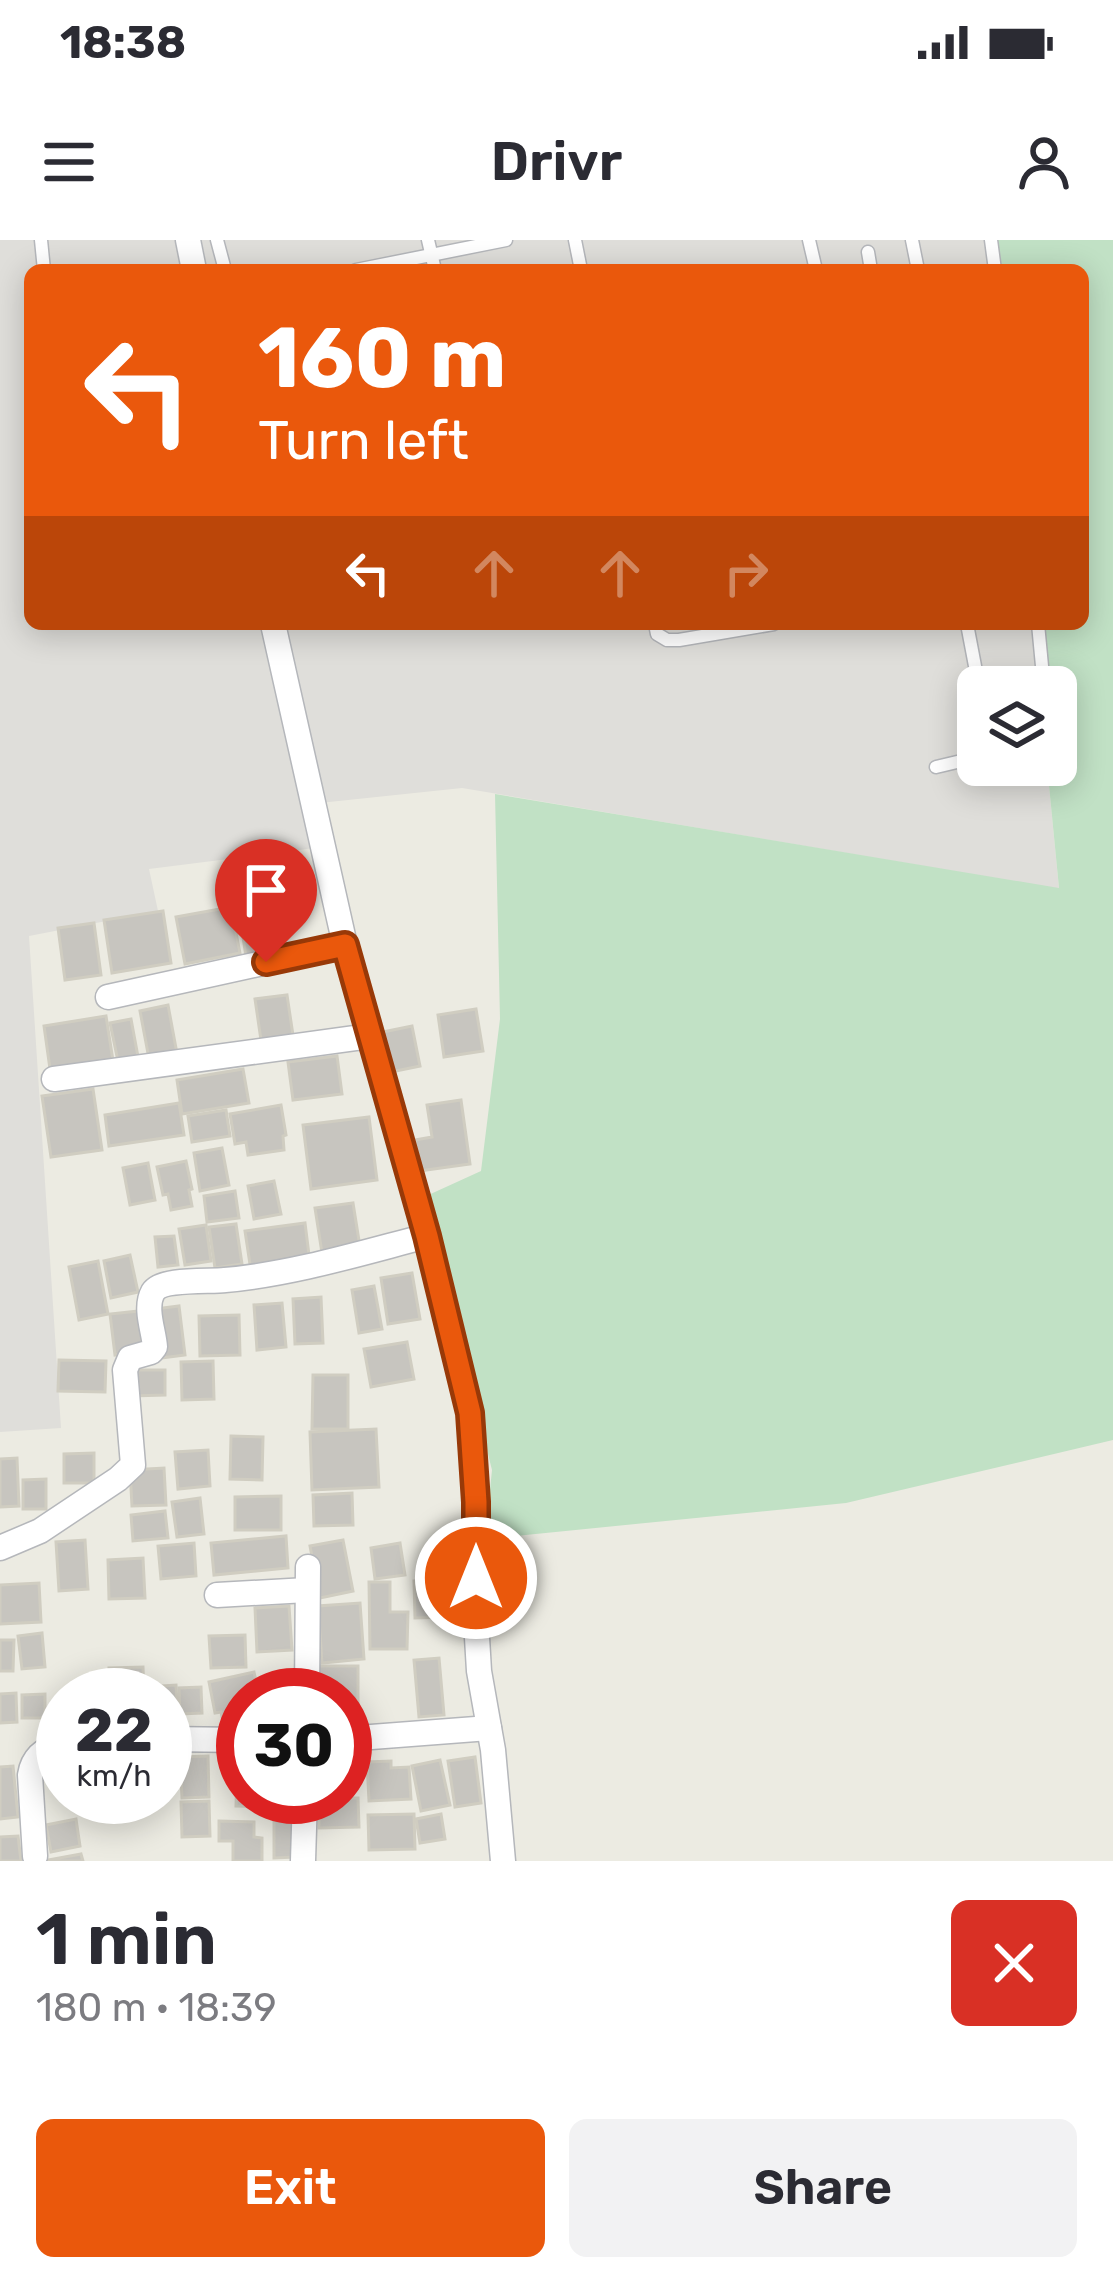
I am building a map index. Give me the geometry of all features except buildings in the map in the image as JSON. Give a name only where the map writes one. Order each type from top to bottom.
[{"type":"street","points":[[274,630],[345,945],[427,1236],[470,1413],[479,1671],[498,1785],[503,1861]]},
{"type":"street","points":[[108,997],[345,945]]},
{"type":"street","points":[[54,1079],[370,1036]]},
{"type":"street","points":[[0,1548],[40,1531],[134,1465],[125,1370],[130,1358],[155,1347],[149,1311],[158,1287],[300,1267],[427,1236]]},
{"type":"street","points":[[217,1595],[308,1579],[307,1668]]},
{"type":"street","points":[[372,1736],[489,1728]]},
{"type":"street","points":[[35,1856],[30,1775],[36,1760]]},
{"type":"street","points":[[303,1861],[304,1824]]},
{"type":"lane","points":[[374,264],[430,246],[506,240]]},
{"type":"lane","points":[[868,252],[870,264]]},
{"type":"lane","points":[[656,630],[667,640],[738,630]]},
{"type":"lane","points":[[968,630],[976,666]]},
{"type":"lane","points":[[1038,630],[1042,666]]},
{"type":"lane","points":[[936,767],[957,762]]},
{"type":"shaded area","points":[[0,240],[997,240],[999,264],[24,264],[24,630],[1035,630],[1038,666],[957,666],[957,786],[1049,786],[1059,889],[462,788],[310,804],[322,847],[149,869],[158,911],[29,936],[61,1428],[0,1432]]},
{"type":"green space","points":[[997,240],[1113,240],[1113,1440],[846,1503],[485,1539],[492,1470],[424,1197],[481,1171],[500,1019],[495,794],[1059,888],[1049,786],[1077,786],[1077,666],[1038,666],[1035,630],[1089,630],[1089,264],[999,264]]},
{"type":"route","points":[[266,962],[345,945],[427,1236],[470,1413],[476,1578]]}]
